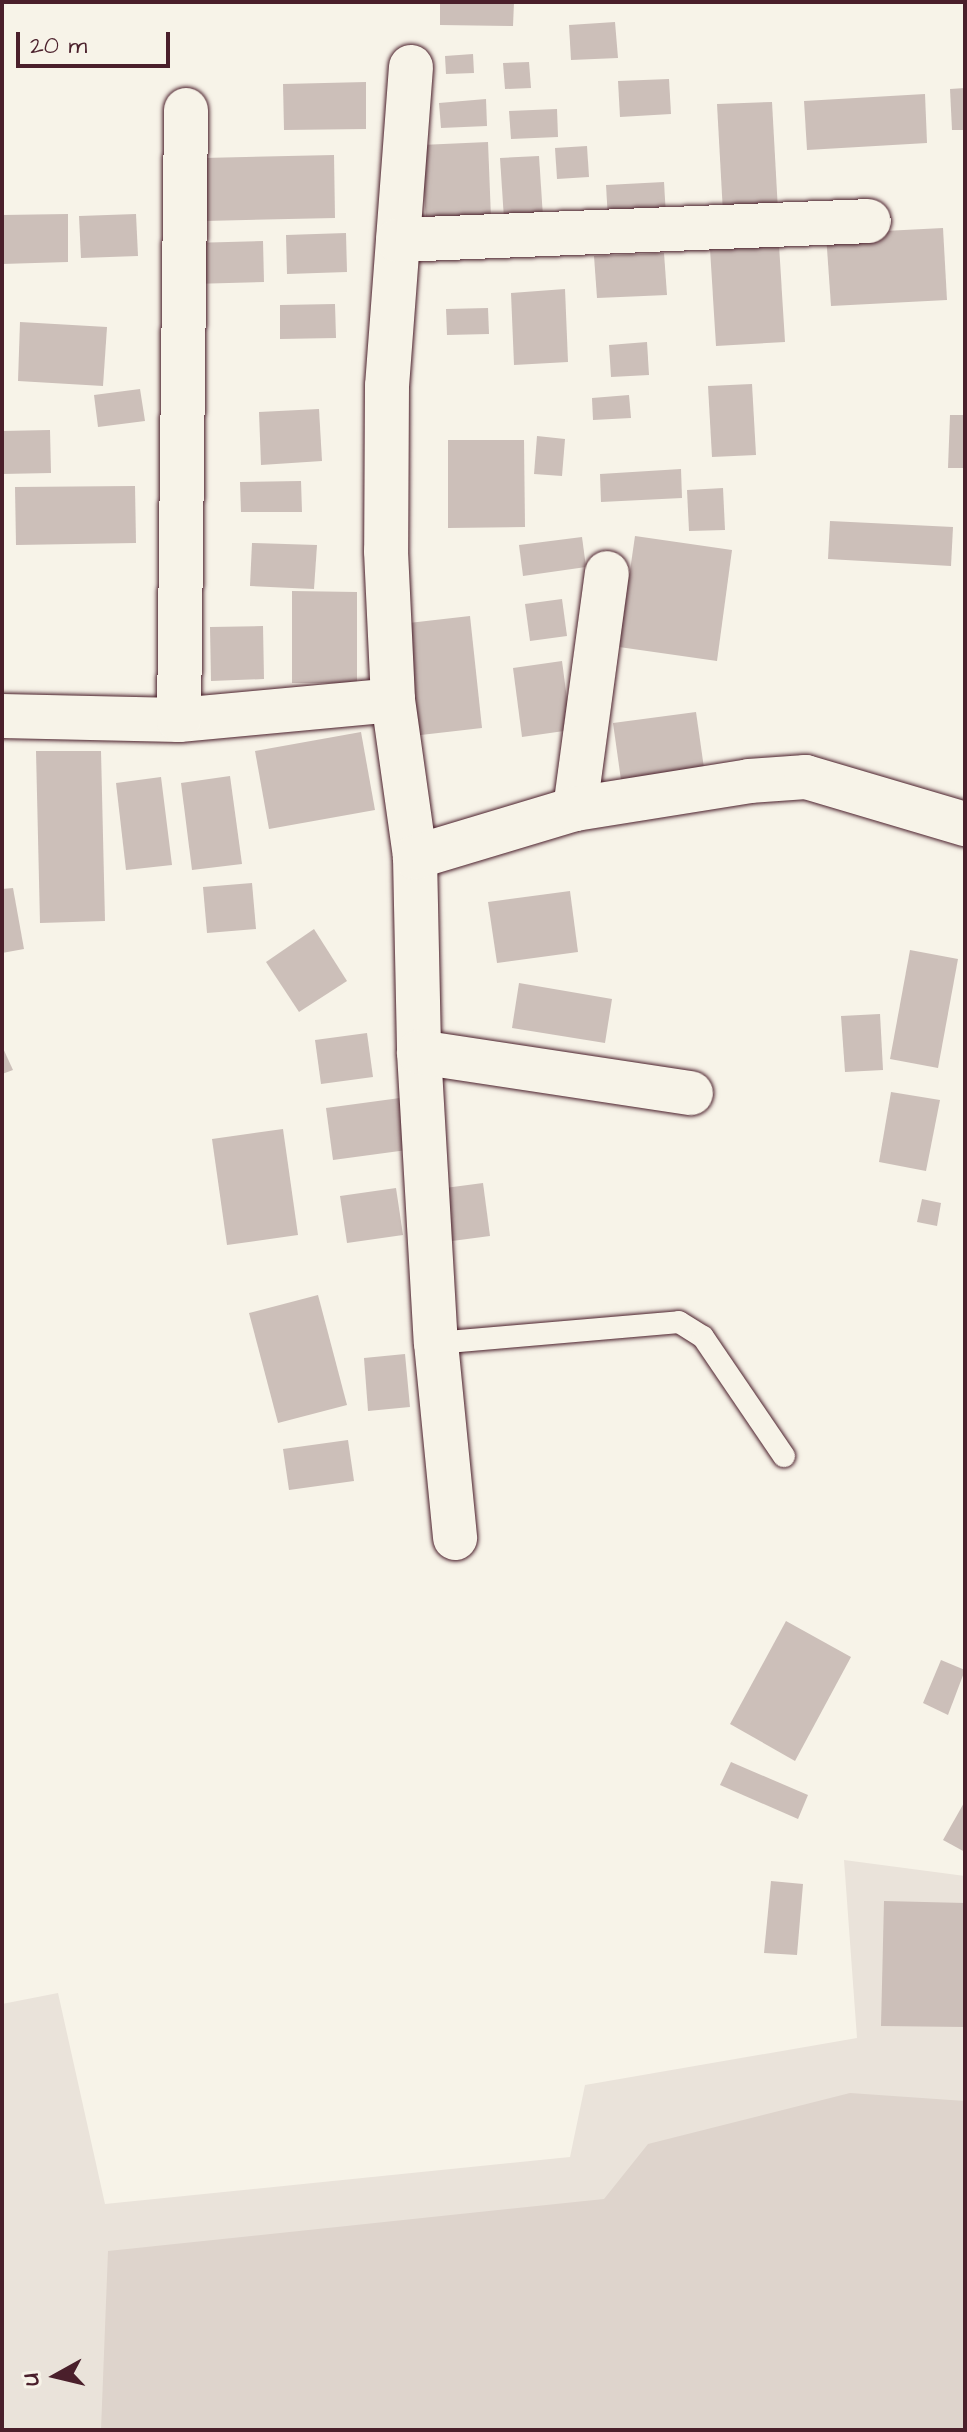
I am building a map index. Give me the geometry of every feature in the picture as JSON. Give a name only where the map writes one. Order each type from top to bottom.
[{"type":"street","points":[[411,67],[387,386],[386,551],[393,700],[415,857],[419,1052],[436,1343],[455,1538]]},
{"type":"street","points":[[179,720],[186,110]]},
{"type":"street","points":[[398,240],[869,221]]},
{"type":"street","points":[[575,809],[607,573]]},
{"type":"street","points":[[2,716],[179,720],[393,700]]},
{"type":"street","points":[[415,857],[575,809],[749,781],[806,777],[965,824]]},
{"type":"street","points":[[419,1052],[691,1093]]},
{"type":"lane","points":[[436,1343],[679,1322],[703,1337],[784,1456]]},
{"type":"shaded area","points":[[844,1860],[965,1876],[965,2430],[2,2430],[2,2004],[58,1993],[105,2204],[570,2157],[585,2085],[857,2038]]},
{"type":"shaded area","points":[[850,2093],[965,2101],[965,2430],[101,2430],[108,2251],[604,2199],[648,2144]]},
{"type":"building","points":[[440,2],[514,2],[513,26],[440,25]]},
{"type":"building","points":[[615,22],[618,58],[571,60],[569,25]]},
{"type":"building","points":[[473,54],[474,73],[446,74],[445,56]]},
{"type":"building","points":[[529,62],[531,88],[505,89],[503,63]]},
{"type":"building","points":[[669,79],[671,114],[620,117],[618,81]]},
{"type":"building","points":[[366,82],[366,129],[284,130],[283,84]]},
{"type":"building","points":[[965,88],[965,130],[952,130],[950,89]]},
{"type":"building","points":[[925,94],[927,143],[807,150],[804,101]]},
{"type":"building","points":[[486,99],[487,126],[441,128],[439,103]]},
{"type":"building","points":[[772,102],[778,211],[723,213],[717,104]]},
{"type":"building","points":[[557,109],[558,137],[511,139],[509,111]]},
{"type":"building","points":[[488,142],[491,218],[426,221],[421,145]]},
{"type":"building","points":[[587,146],[589,177],[557,179],[555,148]]},
{"type":"building","points":[[334,155],[335,218],[205,221],[203,158]]},
{"type":"building","points":[[539,156],[543,217],[504,219],[500,158]]},
{"type":"building","points":[[664,182],[666,216],[608,219],[606,185]]},
{"type":"building","points":[[68,214],[68,262],[2,264],[2,215]]},
{"type":"building","points":[[136,214],[138,256],[81,258],[79,216]]},
{"type":"building","points":[[943,228],[947,300],[831,306],[826,234]]},
{"type":"building","points":[[346,233],[347,272],[287,274],[286,235]]},
{"type":"building","points":[[263,241],[264,282],[192,284],[191,243]]},
{"type":"building","points":[[779,245],[785,342],[716,346],[710,249]]},
{"type":"building","points":[[664,253],[667,295],[597,298],[594,256]]},
{"type":"building","points":[[565,289],[568,362],[514,365],[511,293]]},
{"type":"building","points":[[335,304],[336,338],[280,339],[280,305]]},
{"type":"building","points":[[488,308],[489,334],[447,335],[446,309]]},
{"type":"building","points":[[20,322],[107,327],[103,386],[18,381]]},
{"type":"building","points":[[647,342],[649,375],[611,377],[609,345]]},
{"type":"building","points":[[752,384],[756,455],[712,457],[708,386]]},
{"type":"building","points":[[140,389],[145,421],[98,427],[94,395]]},
{"type":"building","points":[[629,395],[631,418],[593,420],[592,398]]},
{"type":"building","points":[[319,409],[322,461],[261,465],[259,412]]},
{"type":"building","points":[[950,415],[965,415],[965,468],[948,468]]},
{"type":"building","points":[[50,430],[51,473],[2,474],[2,431]]},
{"type":"building","points":[[537,436],[565,439],[562,476],[534,474]]},
{"type":"building","points":[[448,440],[524,440],[525,527],[448,528]]},
{"type":"building","points":[[681,469],[682,498],[601,502],[600,474]]},
{"type":"building","points":[[301,481],[302,512],[241,512],[240,482]]},
{"type":"building","points":[[135,486],[136,543],[16,545],[15,487]]},
{"type":"building","points":[[723,488],[725,530],[689,531],[687,490]]},
{"type":"building","points":[[830,521],[953,527],[951,566],[828,559]]},
{"type":"building","points":[[635,536],[732,550],[717,661],[619,647]]},
{"type":"building","points":[[582,537],[586,567],[523,576],[519,545]]},
{"type":"building","points":[[252,543],[317,545],[314,589],[250,586]]},
{"type":"building","points":[[292,591],[357,592],[357,683],[292,683]]},
{"type":"building","points":[[562,599],[567,636],[530,641],[525,604]]},
{"type":"building","points":[[470,616],[482,728],[412,736],[400,624]]},
{"type":"building","points":[[263,626],[264,679],[211,681],[210,627]]},
{"type":"building","points":[[562,661],[571,730],[522,737],[513,668]]},
{"type":"building","points":[[696,712],[704,768],[621,780],[613,723]]},
{"type":"building","points":[[361,732],[375,810],[269,829],[255,751]]},
{"type":"building","points":[[36,751],[101,751],[105,921],[40,923]]},
{"type":"building","points":[[230,776],[242,864],[192,870],[181,783]]},
{"type":"building","points":[[161,777],[172,865],[126,870],[116,783]]},
{"type":"building","points":[[252,883],[256,929],[207,933],[203,887]]},
{"type":"building","points":[[13,888],[24,949],[2,953],[2,889]]},
{"type":"building","points":[[570,891],[578,952],[497,963],[488,902]]},
{"type":"building","points":[[314,929],[347,981],[299,1012],[266,962]]},
{"type":"building","points":[[910,950],[958,959],[938,1068],[890,1059]]},
{"type":"building","points":[[519,983],[612,999],[605,1043],[512,1028]]},
{"type":"building","points":[[880,1014],[883,1070],[845,1072],[841,1016]]},
{"type":"building","points":[[367,1033],[373,1077],[321,1084],[315,1040]]},
{"type":"building","points":[[2,1046],[13,1070],[2,1074]]},
{"type":"building","points":[[891,1092],[940,1100],[926,1171],[879,1162]]},
{"type":"building","points":[[400,1098],[407,1150],[333,1160],[326,1108]]},
{"type":"building","points":[[283,1129],[298,1235],[227,1245],[212,1139]]},
{"type":"building","points":[[483,1183],[490,1236],[452,1241],[445,1188]]},
{"type":"building","points":[[396,1188],[403,1235],[347,1243],[340,1196]]},
{"type":"building","points":[[922,1199],[941,1203],[937,1226],[917,1222]]},
{"type":"building","points":[[318,1295],[347,1405],[278,1423],[249,1313]]},
{"type":"building","points":[[405,1354],[410,1407],[368,1411],[364,1358]]},
{"type":"building","points":[[348,1440],[354,1481],[289,1490],[283,1449]]},
{"type":"building","points":[[786,1621],[851,1657],[795,1761],[730,1724]]},
{"type":"building","points":[[941,1660],[965,1670],[948,1715],[923,1703]]},
{"type":"building","points":[[731,1762],[808,1795],[798,1819],[720,1785]]},
{"type":"building","points":[[965,1801],[965,1852],[943,1840]]},
{"type":"building","points":[[771,1881],[803,1884],[797,1955],[764,1953]]},
{"type":"building","points":[[884,1901],[965,1903],[965,2027],[881,2026]]}]
